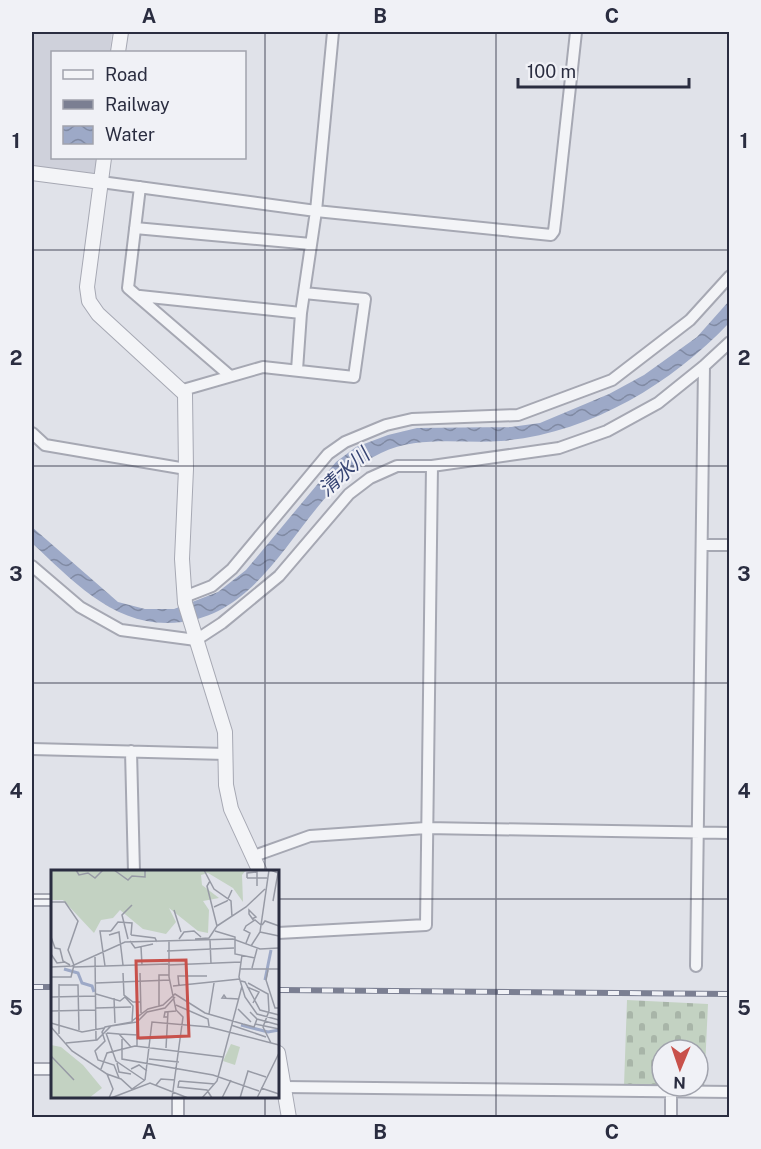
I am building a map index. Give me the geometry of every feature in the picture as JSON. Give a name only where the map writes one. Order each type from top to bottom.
[{"type":"street","points":[[118,51],[121,32]]},
{"type":"street","points":[[297,370],[301,312],[316,211],[333,32]]},
{"type":"street","points":[[32,173],[316,211],[551,235],[554,231],[576,32]]},
{"type":"street","points":[[104,159],[87,287],[89,301],[98,314],[142,356],[183,390],[186,469],[182,559],[184,600],[220,715],[226,753],[226,786],[231,809],[259,870]]},
{"type":"street","points":[[140,187],[128,288],[140,296],[228,375]]},
{"type":"street","points":[[135,228],[311,244]]},
{"type":"street","points":[[184,600],[212,586],[232,569],[328,454],[345,442],[386,425],[412,419],[518,416],[612,380],[690,320],[727,282]]},
{"type":"street","points":[[183,390],[228,375],[263,367],[354,377],[365,299],[304,293]]},
{"type":"street","points":[[140,296],[301,312]]},
{"type":"street","points":[[32,566],[80,607],[121,630],[195,636],[222,623],[279,576],[349,494],[370,478],[398,466],[432,466],[559,448],[597,434],[658,403],[705,366],[729,342]]},
{"type":"street","points":[[696,966],[705,366]]},
{"type":"street","points":[[32,433],[45,445],[186,469]]},
{"type":"street","points":[[279,933],[426,925],[432,466]]},
{"type":"street","points":[[703,545],[729,545]]},
{"type":"street","points":[[32,749],[226,753]]},
{"type":"street","points":[[131,751],[134,870]]},
{"type":"street","points":[[254,856],[310,836],[426,828],[729,832]]},
{"type":"street","points":[[32,900],[51,900]]},
{"type":"street","points":[[279,1063],[289,1118]]},
{"type":"street","points":[[32,1069],[51,1069]]},
{"type":"street","points":[[281,1084],[650,1091]]},
{"type":"street","points":[[710,1092],[729,1092]]},
{"type":"street","points":[[178,1098],[178,1118]]},
{"type":"street","points":[[671,1098],[671,1118]]},
{"type":"shaded area","points":[[32,32],[112,32],[110,51],[51,51],[51,159],[99,159],[97,174],[32,166]]},
{"type":"green space","points":[[627,1000],[708,1004],[706,1038],[650,1038],[650,1087],[624,1086]]},
{"type":"water","name":"清水川","points":[[729,301],[729,323],[706,346],[654,386],[596,417],[533,436],[486,442],[425,442],[395,447],[381,453],[353,470],[329,493],[265,573],[242,596],[214,613],[182,622],[159,623],[137,619],[117,611],[81,588],[32,543],[32,527],[118,602],[145,609],[174,609],[218,592],[246,570],[336,462],[356,447],[388,435],[417,428],[511,427],[540,423],[609,394],[644,375],[697,337]]},
{"type":"railway","points":[[32,987],[51,987]]},
{"type":"railway","points":[[279,990],[730,994]]}]
